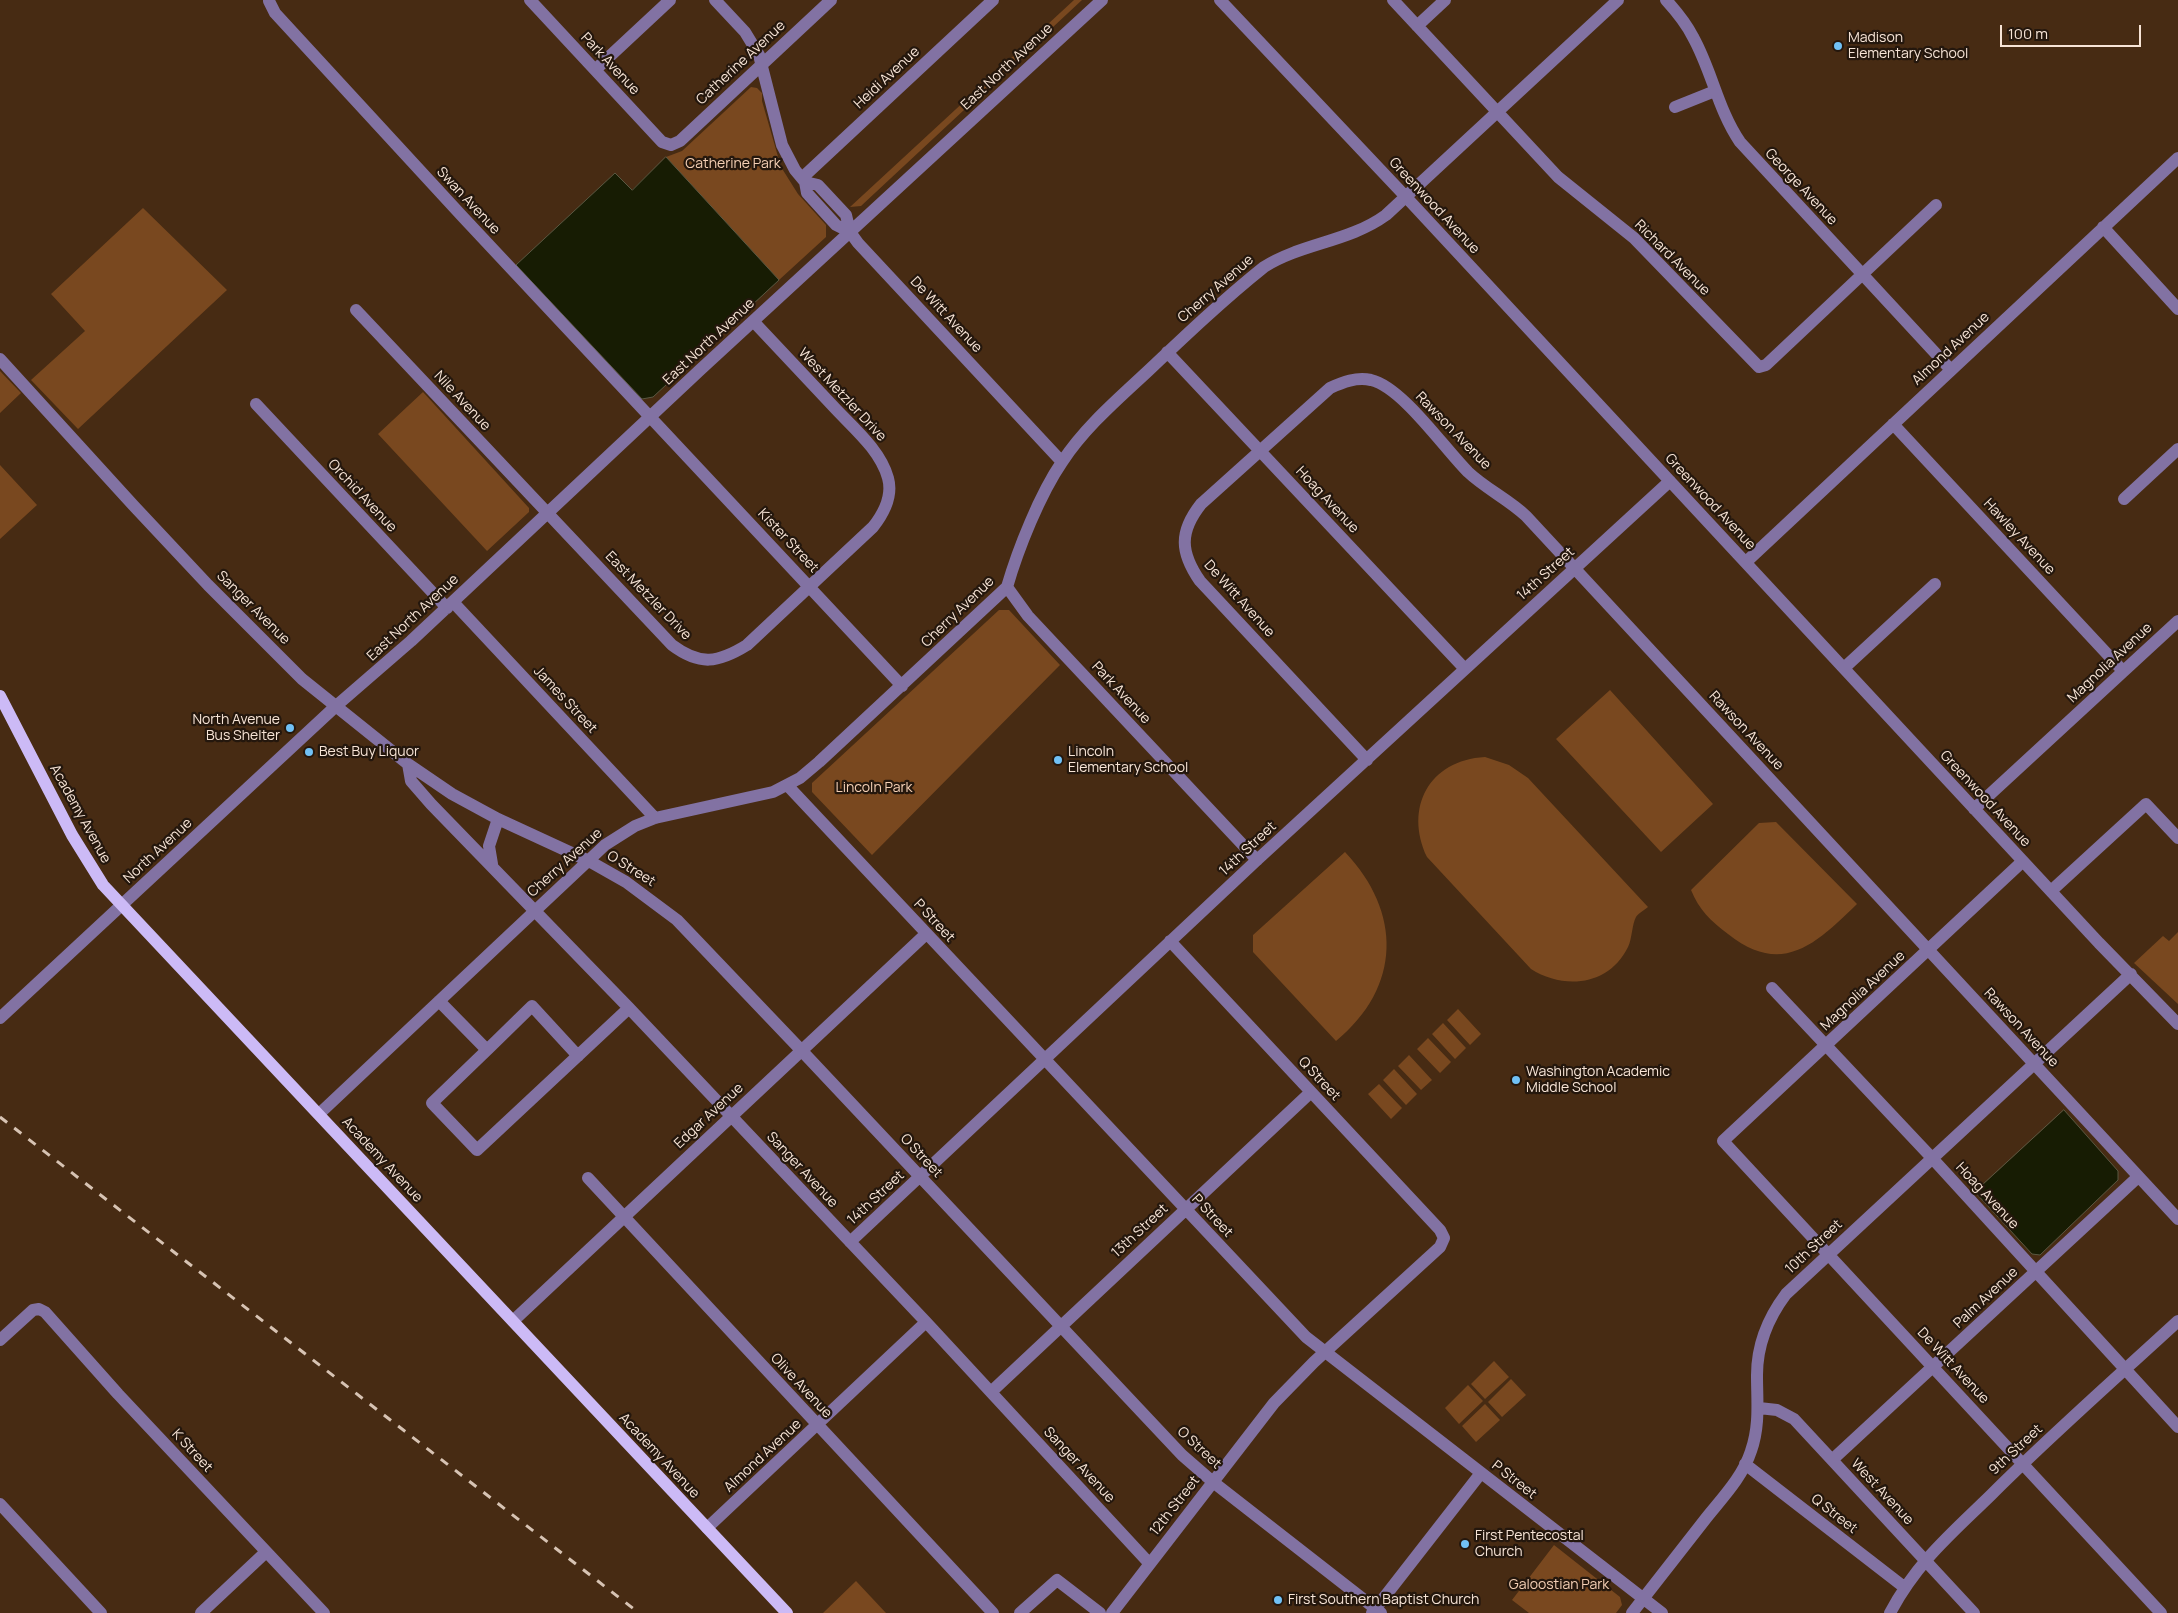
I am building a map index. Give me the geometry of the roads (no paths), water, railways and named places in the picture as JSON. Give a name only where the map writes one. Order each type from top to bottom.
[{"type":"main road","name":"Academy Avenue","points":[[0,696],[82,854],[103,885],[787,1613]]},
{"type":"street","name":"Park Avenue","points":[[530,0],[662,142],[671,145]]},
{"type":"street","points":[[595,70],[670,0]]},
{"type":"street","name":"De Witt Avenue","points":[[715,0],[745,32],[759,55],[782,145],[794,170],[803,180],[818,184],[846,215],[850,232],[858,244],[1062,462]]},
{"type":"street","name":"Catherine Avenue","points":[[671,145],[680,141],[831,0]]},
{"type":"street","name":"Heidi Avenue","points":[[803,180],[993,0]]},
{"type":"street","name":"East North Avenue","points":[[336,706],[450,605],[753,321],[1102,0]]},
{"type":"street","name":"Greenwood Avenue","points":[[1220,0],[1406,197],[1974,809],[2178,1024]]},
{"type":"street","name":"Richard Avenue","points":[[1393,0],[1558,178],[1624,229],[1648,251],[1759,367],[1766,365],[1936,205]]},
{"type":"street","points":[[1417,26],[1445,0]]},
{"type":"street","name":"Cherry Avenue","points":[[318,1114],[589,860],[620,834],[655,818],[758,796],[788,786],[819,762],[1007,587],[1014,563],[1048,486],[1062,462],[1091,426],[1167,352],[1264,267],[1276,259],[1361,230],[1386,215],[1618,0]]},
{"type":"street","name":"George Avenue","points":[[1666,0],[1678,13],[1694,39],[1724,116],[1740,142],[1951,370]]},
{"type":"street","name":"Swan Avenue","points":[[269,1],[275,12],[650,418]]},
{"type":"street","points":[[1675,107],[1715,91]]},
{"type":"street","name":"Almond Avenue","points":[[1746,562],[2178,158]]},
{"type":"street","points":[[2103,227],[2178,309]]},
{"type":"street","name":"Nile Avenue","points":[[356,310],[548,513]]},
{"type":"street","name":"West Metzler Drive","points":[[753,321],[875,451],[889,479],[888,497],[882,516],[873,527],[810,586]]},
{"type":"street","name":"Hoag Avenue","points":[[1167,352],[1465,669]]},
{"type":"street","name":"Sanger Avenue","points":[[0,359],[208,584],[302,679],[408,764],[411,781],[480,855],[492,864],[536,910],[926,1322],[1149,1564]]},
{"type":"street","name":"Rawson Avenue","points":[[1260,451],[1330,388],[1343,382],[1357,379],[1380,383],[1398,396],[1472,476],[1504,497],[1526,516],[2178,1220]]},
{"type":"street","name":"Orchid Avenue","points":[[256,404],[450,605]]},
{"type":"street","name":"Kister Street","points":[[650,418],[902,686]]},
{"type":"street","name":"Hawley Avenue","points":[[1893,424],[2123,671]]},
{"type":"street","points":[[2124,499],[2178,450]]},
{"type":"street","name":"De Witt Avenue","points":[[1260,451],[1201,504],[1193,515],[1186,529],[1184,543],[1186,555],[1200,581],[1367,760]]},
{"type":"street","name":"14th Street","points":[[850,1242],[1257,860],[1670,481]]},
{"type":"street","name":"East Metzler Drive","points":[[548,513],[672,645],[684,654],[700,660],[714,660],[729,656],[747,645],[810,586]]},
{"type":"street","points":[[1844,668],[1935,584]]},
{"type":"street","name":"Park Avenue","points":[[1007,587],[1035,623],[1257,860]]},
{"type":"street","name":"James Street","points":[[450,605],[655,818]]},
{"type":"street","name":"Magnolia Avenue","points":[[1974,809],[2178,620]]},
{"type":"street","name":"North Avenue","points":[[0,1018],[336,706]]},
{"type":"street","name":"O Street","points":[[408,764],[452,794],[498,819],[589,860],[626,882],[677,920],[1182,1455],[1376,1612]]},
{"type":"street","name":"P Street","points":[[788,786],[1306,1338],[1662,1613]]},
{"type":"street","points":[[2051,891],[2146,804],[2178,838]]},
{"type":"street","points":[[492,864],[489,846],[498,819]]},
{"type":"street","name":"Magnolia Avenue","points":[[1722,1141],[2023,861]]},
{"type":"street","name":"Edgar Avenue","points":[[513,1321],[926,934]]},
{"type":"street","name":"Q Street","points":[[1170,941],[1440,1230],[1444,1238]]},
{"type":"street","name":"10th Street","points":[[1632,1613],[1730,1488],[1746,1464],[1756,1436],[1759,1408],[1758,1364],[1760,1350],[1770,1320],[1790,1290],[2131,974]]},
{"type":"street","name":"Hoag Avenue","points":[[1772,988],[1932,1158],[2178,1427]]},
{"type":"street","points":[[439,1001],[486,1050]]},
{"type":"street","points":[[578,1056],[532,1006],[432,1103],[477,1150],[578,1056],[629,1008]]},
{"type":"street","name":"13th Street","points":[[991,1392],[1311,1092]]},
{"type":"street","name":"De Witt Avenue","points":[[1722,1141],[2161,1613]]},
{"type":"street","name":"Palm Avenue","points":[[1832,1460],[2138,1177]]},
{"type":"street","name":"Olive Avenue","points":[[588,1178],[623,1218],[993,1613]]},
{"type":"street","name":"12th Street","points":[[1112,1613],[1274,1403],[1325,1353],[1440,1247],[1444,1238]]},
{"type":"street","name":"K Street","points":[[0,1340],[33,1310],[39,1309],[44,1312],[118,1394],[324,1613]]},
{"type":"street","name":"9th Street","points":[[1890,1613],[1904,1587],[1924,1560],[2023,1463],[2178,1321]]},
{"type":"street","name":"Almond Avenue","points":[[706,1528],[926,1322]]},
{"type":"street","name":"West Avenue","points":[[1759,1408],[1785,1413],[1794,1419],[1974,1613]]},
{"type":"street","name":"Q Street","points":[[1746,1464],[1904,1587]]},
{"type":"street","points":[[1376,1612],[1481,1473]]},
{"type":"street","points":[[0,1504],[101,1613]]},
{"type":"street","points":[[201,1613],[266,1552]]},
{"type":"street","points":[[1020,1613],[1057,1580],[1100,1613]]},
{"type":"railway","points":[[0,1117],[639,1613]]},
{"type":"place","name":"Madison Elementary School","points":[[1838,46]]},
{"type":"place","name":"North Avenue Bus Shelter","points":[[290,728]]},
{"type":"place","name":"Best Buy Liquor","points":[[309,752]]},
{"type":"place","name":"Lincoln Elementary School","points":[[1058,760]]},
{"type":"place","name":"Washington Academic Middle School","points":[[1516,1080]]},
{"type":"place","name":"First Pentecostal Church","points":[[1465,1544]]},
{"type":"place","name":"First Southern Baptist Church","points":[[1278,1600]]},
{"type":"park label","name":"Catherine Park","points":[[733,164]]},
{"type":"park label","name":"Lincoln Park","points":[[874,788]]},
{"type":"park label","name":"Galoostian Park","points":[[1559,1585]]}]
